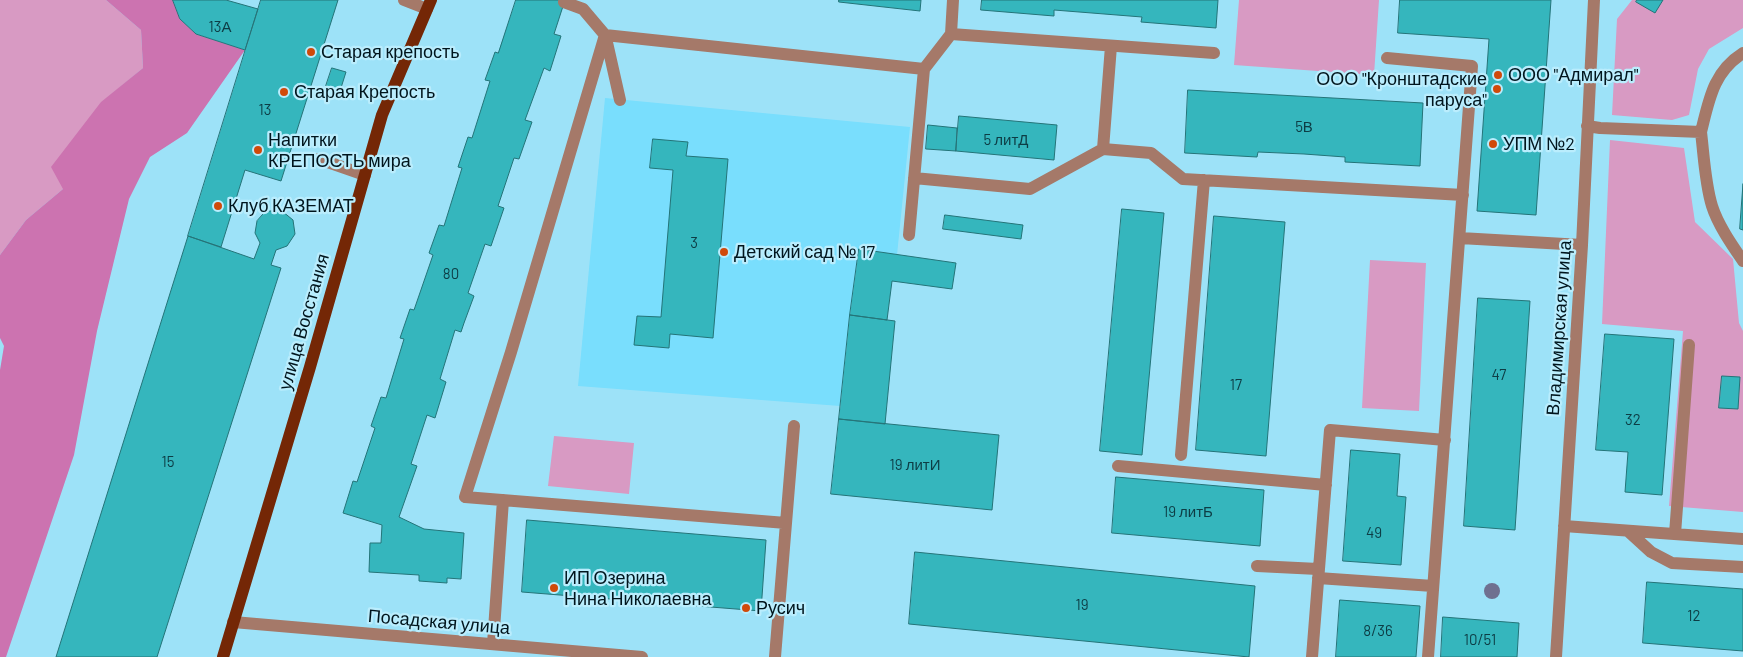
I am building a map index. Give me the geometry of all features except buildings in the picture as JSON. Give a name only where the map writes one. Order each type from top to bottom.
[{"type":"main road","name":"улица Восстания","points":[[223,657],[310,367],[382,114],[429,4]]},
{"type":"street","points":[[404,0],[429,4]]},
{"type":"street","points":[[909,236],[924,69],[951,34],[953,0]]},
{"type":"street","name":"Владимирская улица","points":[[1556,657],[1582,245],[1594,0]]},
{"type":"street","points":[[564,2],[583,9],[605,35],[620,100]]},
{"type":"street","points":[[951,34],[1214,53]]},
{"type":"street","points":[[605,35],[924,69]]},
{"type":"street","points":[[605,35],[511,352],[465,497],[786,523]]},
{"type":"street","points":[[1103,149],[1111,46]]},
{"type":"street","points":[[1743,53],[1730,61],[1712,88],[1701,132],[1712,207],[1731,244],[1743,261]]},
{"type":"street","points":[[1387,58],[1472,66],[1428,657]]},
{"type":"street","points":[[1587,126],[1701,132]]},
{"type":"street","points":[[914,178],[1030,189],[1103,149],[1151,153],[1183,178],[1463,195]]},
{"type":"street","points":[[319,159],[365,175]]},
{"type":"street","points":[[1181,455],[1204,180]]},
{"type":"street","points":[[1460,238],[1582,245]]},
{"type":"street","points":[[1676,534],[1689,345]]},
{"type":"street","points":[[776,657],[794,426]]},
{"type":"street","points":[[1312,657],[1330,430],[1445,440]]},
{"type":"street","points":[[1118,466],[1326,485]]},
{"type":"street","points":[[493,644],[503,500]]},
{"type":"street","points":[[1564,526],[1743,539]]},
{"type":"street","points":[[1628,531],[1650,552],[1672,563],[1743,568]]},
{"type":"street","points":[[1257,566],[1433,586]]},
{"type":"street","name":"Посадская улица","points":[[233,622],[642,657]]},
{"type":"shaded area","points":[[0,0],[106,0],[141,30],[143,68],[101,103],[63,189],[26,220],[0,255]]},
{"type":"shaded area","points":[[106,0],[173,0],[180,19],[196,34],[245,50],[187,133],[150,157],[129,199],[97,331],[74,455],[6,657],[0,657],[0,370],[4,346],[0,338],[0,255],[26,220],[63,189],[51,167],[101,102],[143,68],[141,30]]},
{"type":"shaded area","points":[[1239,0],[1379,0],[1374,75],[1234,65]]},
{"type":"shaded area","points":[[1632,0],[1743,0],[1743,28],[1709,49],[1698,69],[1689,115],[1672,120],[1612,115],[1617,19]]},
{"type":"shaded area","name":"Детский сад № 17","points":[[605,98],[910,127],[897,255],[859,249],[840,406],[578,386]]},
{"type":"shaded area","points":[[1610,140],[1684,148],[1695,222],[1733,259],[1739,323],[1743,331],[1743,512],[1669,506],[1683,331],[1602,324]]},
{"type":"shaded area","points":[[1370,260],[1426,263],[1419,411],[1362,408]]},
{"type":"shaded area","points":[[554,436],[634,443],[629,494],[548,486]]},
{"type":"place","name":"Старая крепость","points":[[311,52]]},
{"type":"place","name":"ООО \"Адмирал\"","points":[[1498,75]]},
{"type":"place","name":"ООО \"Кронштадские паруса\"","points":[[1497,89]]},
{"type":"place","name":"Старая Крепость","points":[[284,92]]},
{"type":"place","name":"УПМ №2","points":[[1493,144]]},
{"type":"place","name":"Напитки КРЕПОСТЬ мира","points":[[258,150]]},
{"type":"place","name":"Клуб КАЗЕМАТ","points":[[218,206]]},
{"type":"place","name":"Детский сад № 17","points":[[724,252]]},
{"type":"place","name":"ИП Озерина Нина Николаевна","points":[[554,588]]},
{"type":"place","name":"Русич","points":[[746,608]]}]
